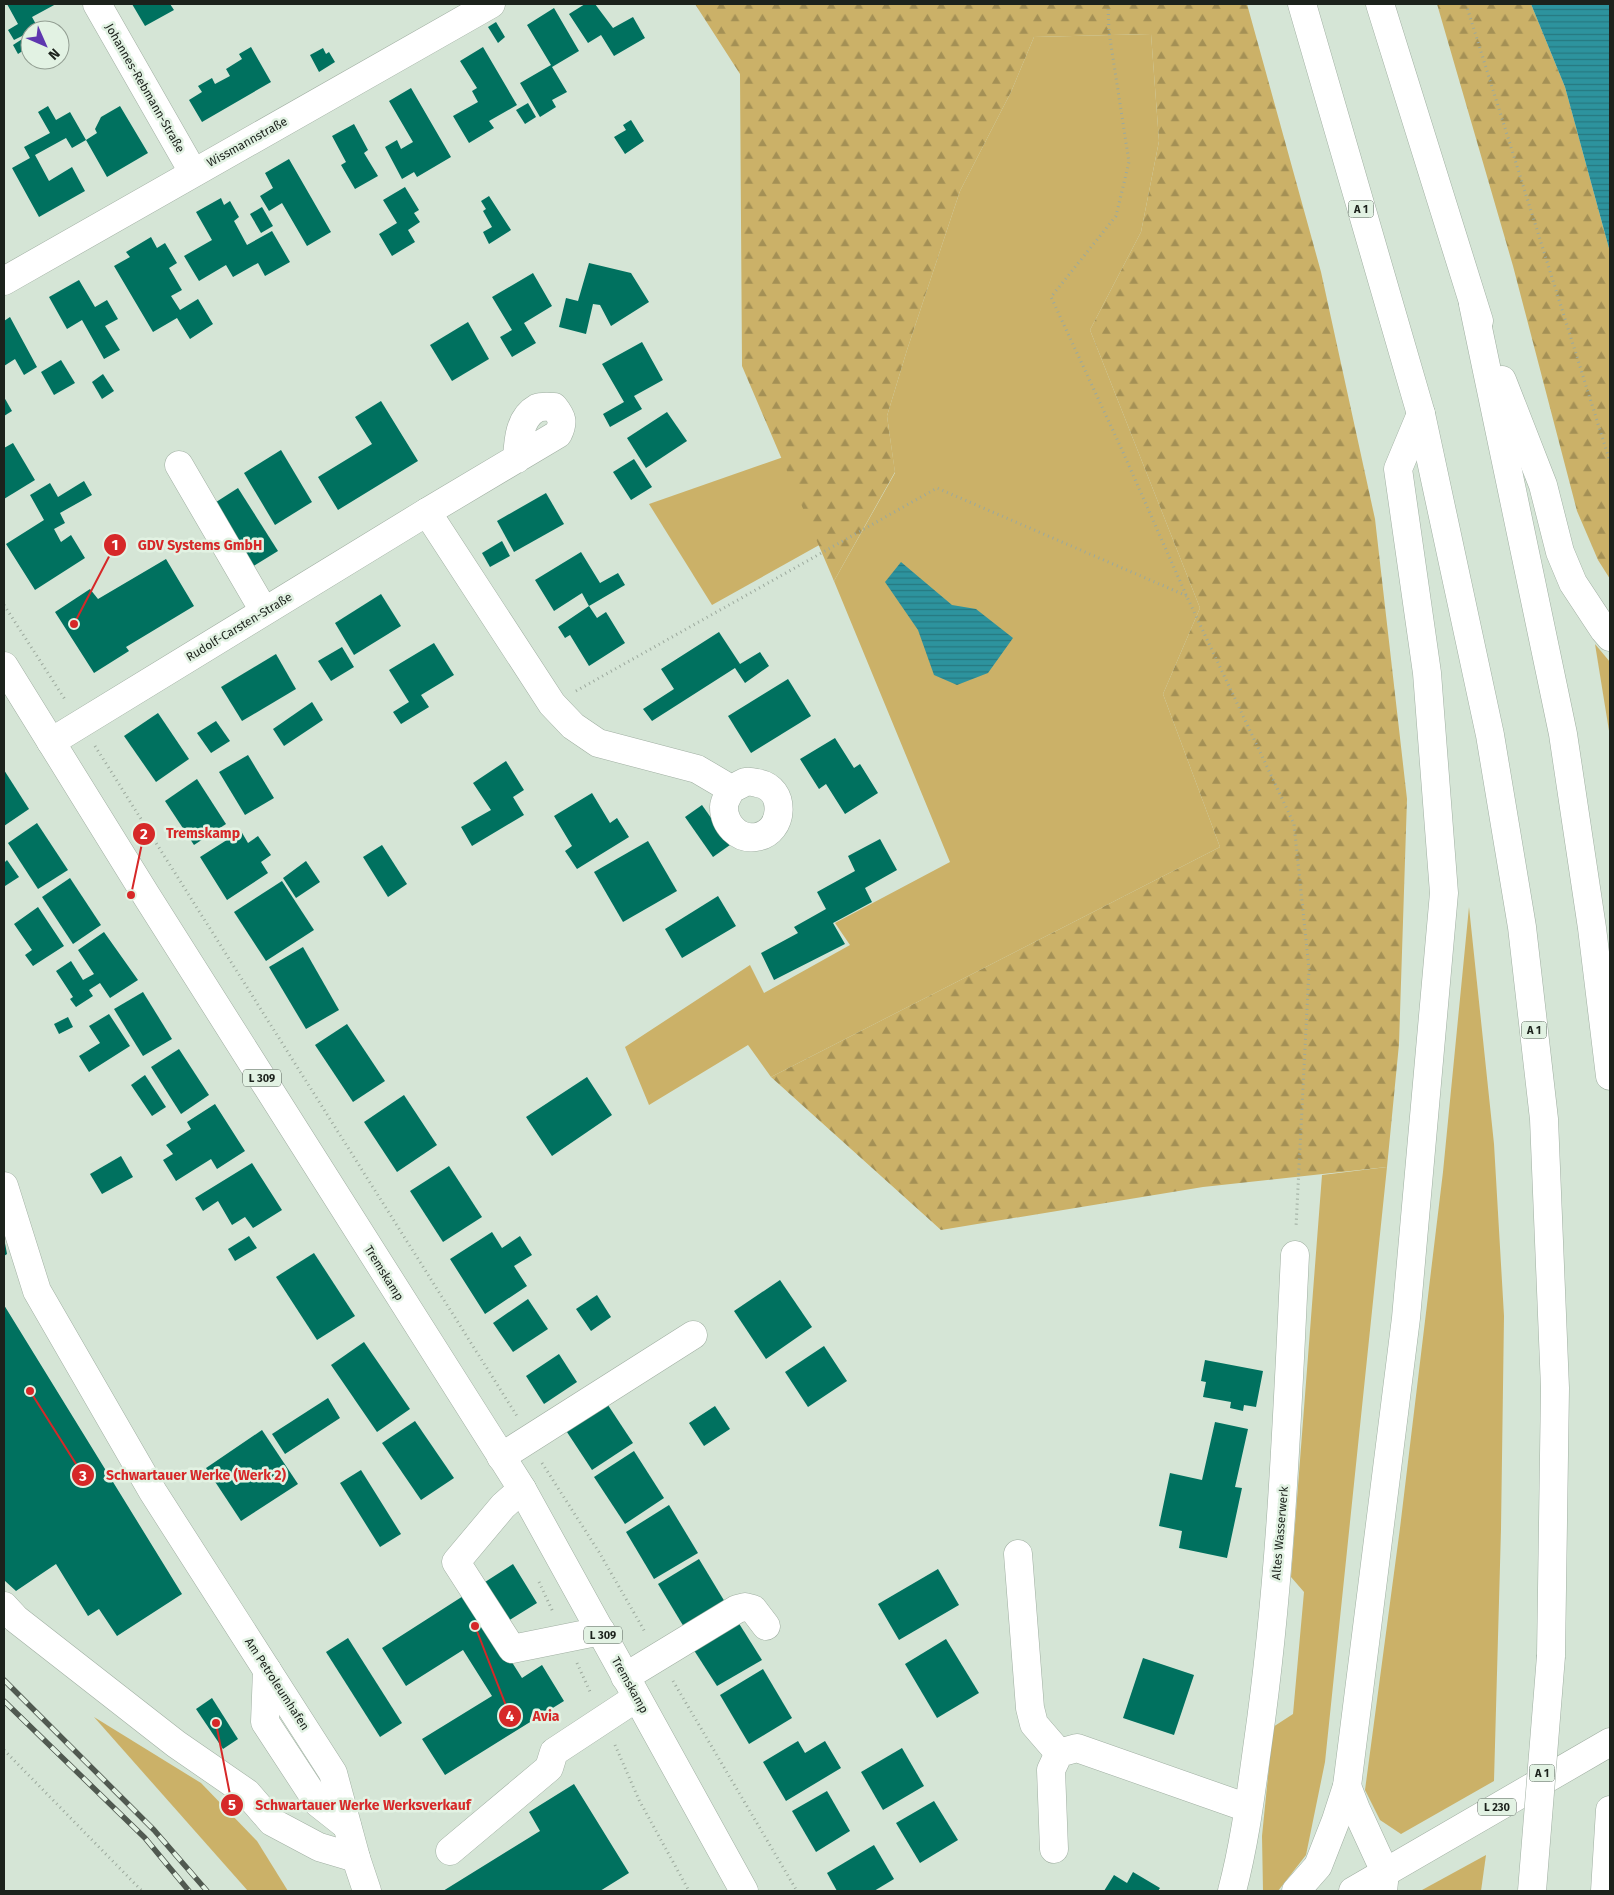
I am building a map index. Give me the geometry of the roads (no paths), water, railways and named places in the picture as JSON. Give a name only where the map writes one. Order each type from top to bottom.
[{"type":"main road","name":"Johannes-Rebmann-Straße","points":[[98,4],[193,172]]},
{"type":"main road","name":"Wissmannstraße","points":[[4,281],[491,4]]},
{"type":"main road","name":"A 1","points":[[1302,4],[1421,414],[1490,735],[1522,927],[1544,1119],[1556,1388],[1551,1656],[1532,1891]]},
{"type":"main road","points":[[1380,4],[1473,304],[1543,485],[1560,552],[1573,583],[1610,637]]},
{"type":"main road","points":[[1473,304],[1563,734],[1592,928],[1610,1076]]},
{"type":"main road","points":[[1296,1891],[1318,1866],[1348,1786],[1406,1318],[1444,892],[1427,673],[1398,469],[1421,414]]},
{"type":"main road","name":"Rudolf-Carsten-Straße","points":[[51,742],[516,459]]},
{"type":"main road","points":[[179,465],[264,611]]},
{"type":"main road","points":[[427,512],[552,704],[573,726],[598,743],[697,769],[731,789]]},
{"type":"main road","name":"Tremskamp","points":[[4,666],[522,1489],[744,1891]]},
{"type":"main road","name":"Am Petroleumhafen","points":[[4,1186],[36,1291],[152,1489],[334,1773],[347,1826],[367,1891]]},
{"type":"main road","name":"Altes Wasserwerk","points":[[1232,1891],[1240,1859],[1268,1672],[1282,1502],[1295,1255]]},
{"type":"main road","points":[[501,1457],[528,1442],[693,1335]]},
{"type":"main road","points":[[522,1489],[503,1506],[456,1562],[512,1649],[601,1631]]},
{"type":"main road","points":[[1018,1554],[1030,1708],[1034,1724],[1059,1753]]},
{"type":"main road","points":[[4,1606],[16,1620],[176,1744],[247,1794],[272,1822],[319,1847],[356,1858]]},
{"type":"main road","points":[[450,1851],[549,1768],[554,1752],[631,1687],[659,1657],[737,1609],[745,1607],[753,1609],[766,1626]]},
{"type":"main road","name":"L 230","points":[[1353,1891],[1384,1882],[1610,1742]]},
{"type":"main road","points":[[1059,1753],[1077,1748],[1248,1808]]},
{"type":"main road","points":[[1054,1848],[1052,1770],[1059,1753]]},
{"type":"main road","points":[[1348,1786],[1384,1882]]},
{"type":"main road","points":[[1605,1891],[1610,1810]]},
{"type":"water","points":[[1531,4],[1610,4],[1610,252],[1565,87]]},
{"type":"water","points":[[901,562],[952,605],[976,609],[1013,638],[988,673],[957,685],[934,675],[918,630],[885,582]]},
{"type":"railway","points":[[4,1680],[154,1830],[207,1891]]},
{"type":"railway","points":[[4,1701],[145,1838],[189,1891]]},
{"type":"place","name":"GDV Systems GmbH","points":[[74,624]]},
{"type":"place","name":"Tremskamp","points":[[131,895]]},
{"type":"place","name":"Schwartauer Werke (Werk 2)","points":[[30,1391]]},
{"type":"place","name":"Avia","points":[[475,1626]]},
{"type":"place","name":"Schwartauer Werke Werksverkauf","points":[[216,1723]]}]
